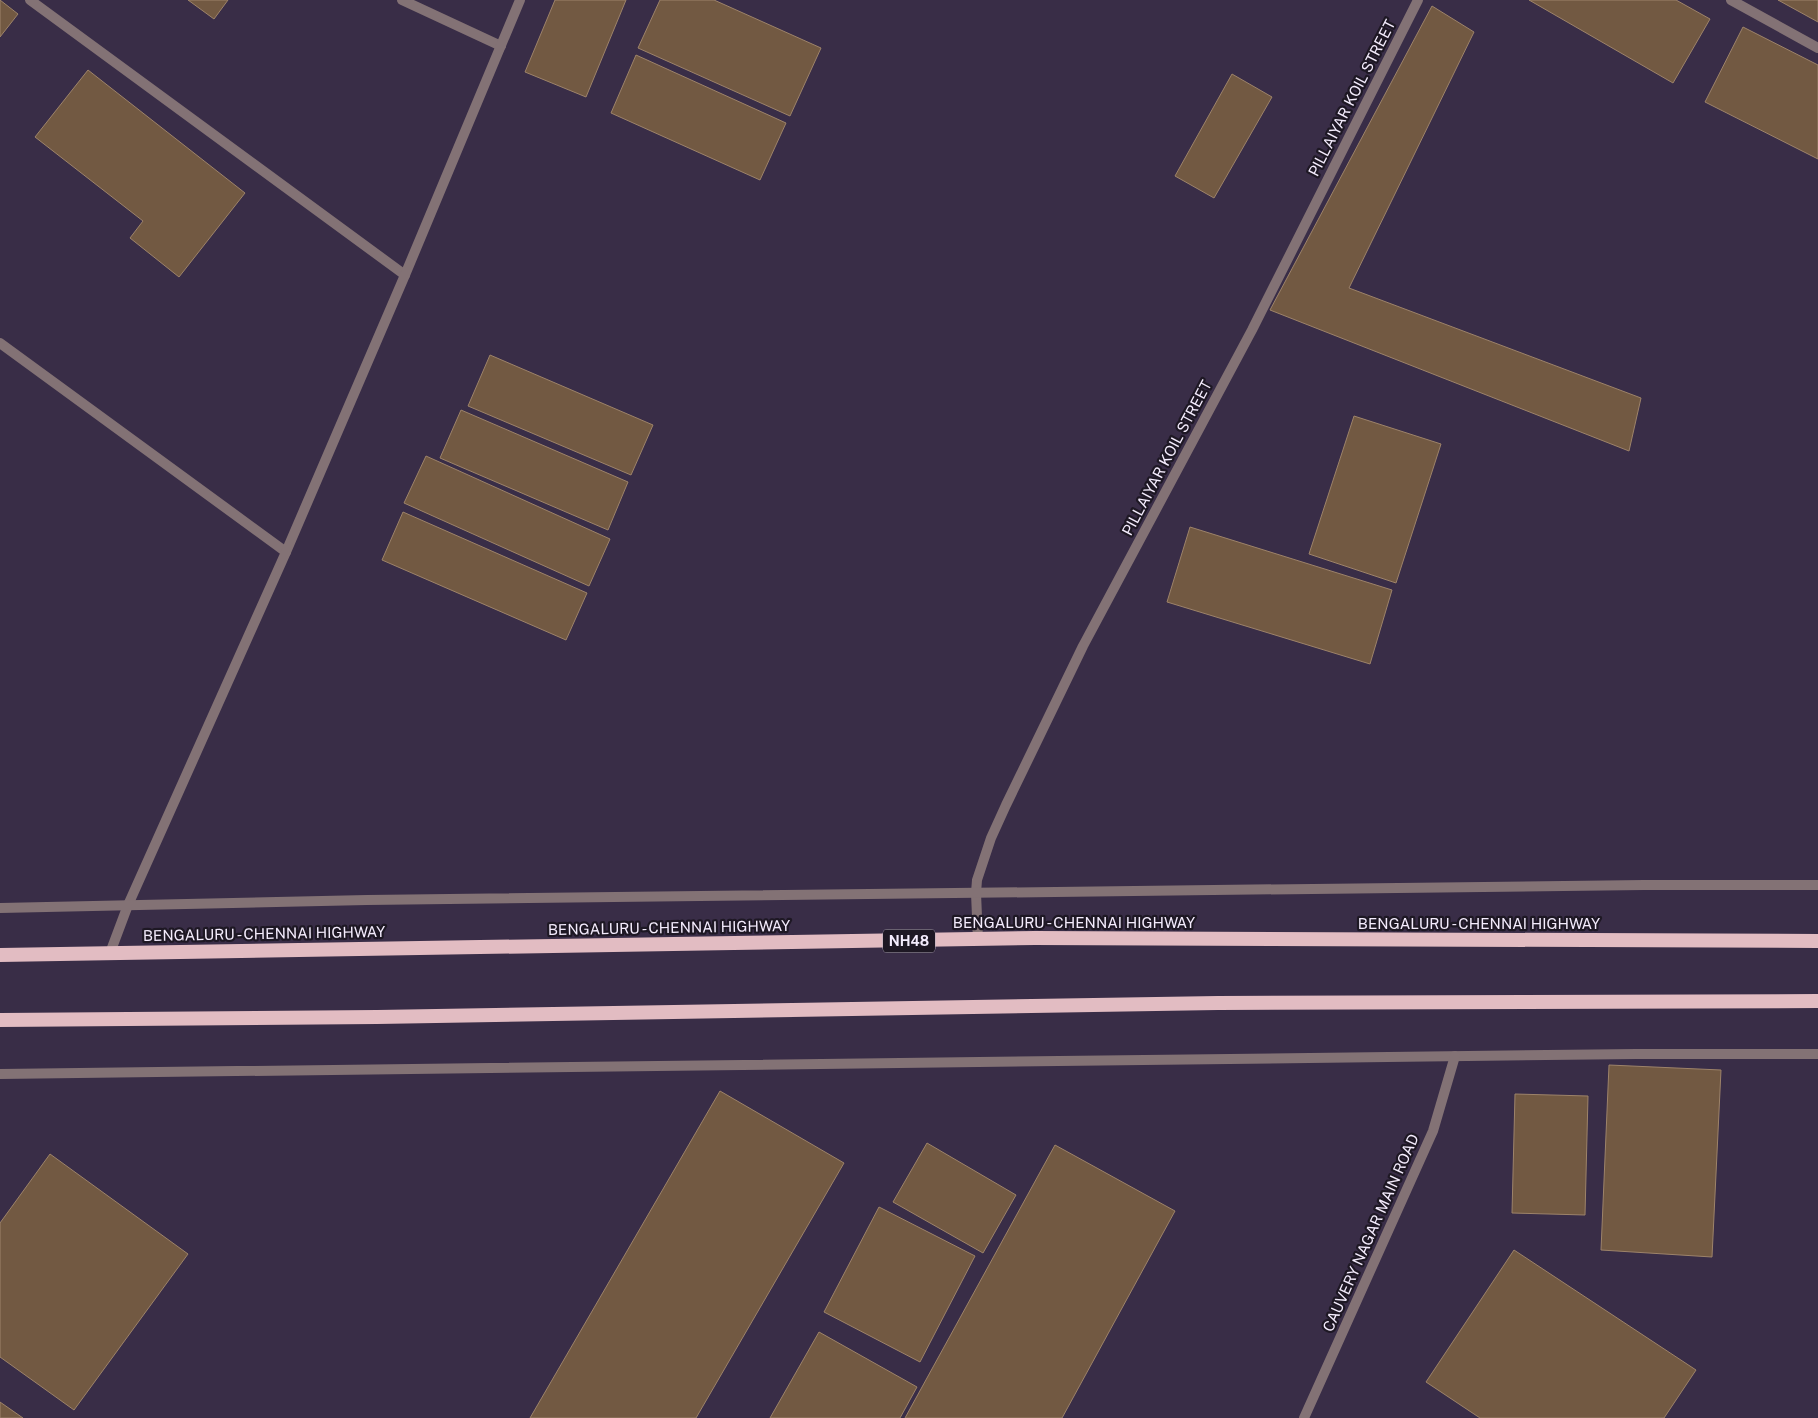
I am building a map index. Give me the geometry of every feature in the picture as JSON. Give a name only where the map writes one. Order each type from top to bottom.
[{"type":"highway","name":"BENGALURU - CHENNAI HIGHWAY","points":[[0,955],[1044,938],[1818,941]]},
{"type":"highway","points":[[0,1020],[1218,1003],[1818,1000]]},
{"type":"street","points":[[30,0],[405,275]]},
{"type":"street","points":[[402,0],[501,46]]},
{"type":"street","points":[[110,953],[128,905],[286,552],[520,0]]},
{"type":"street","name":"PILLAIYAR KOIL STREET","points":[[978,940],[976,893],[981,864],[991,838],[1079,655],[1252,330],[1418,0]]},
{"type":"street","points":[[1730,0],[1818,48]]},
{"type":"street","points":[[0,343],[286,552]]},
{"type":"street","points":[[0,908],[367,900],[1818,885]]},
{"type":"street","points":[[0,1074],[1636,1054],[1818,1054]]},
{"type":"street","name":"CAUVERY NAGAR MAIN ROAD","points":[[1304,1418],[1434,1132],[1456,1056]]},
{"type":"building","points":[[0,0],[18,14],[0,37]]},
{"type":"building","points":[[188,0],[228,0],[214,19]]},
{"type":"building","points":[[555,0],[626,0],[586,97],[525,72]]},
{"type":"building","points":[[660,0],[714,0],[821,48],[790,116],[638,48]]},
{"type":"building","points":[[1529,0],[1676,0],[1710,19],[1673,83]]},
{"type":"building","points":[[1778,0],[1818,0],[1818,22]]},
{"type":"building","points":[[1432,6],[1474,32],[1349,288],[1641,398],[1629,451],[1270,310]]},
{"type":"building","points":[[1743,27],[1818,65],[1818,159],[1705,102]]},
{"type":"building","points":[[636,55],[786,123],[760,180],[611,113]]},
{"type":"building","points":[[88,70],[245,193],[179,277],[130,238],[143,221],[35,137]]},
{"type":"building","points":[[1232,74],[1272,97],[1214,198],[1175,176]]},
{"type":"building","points":[[490,355],[653,425],[631,475],[468,406]]},
{"type":"building","points":[[461,410],[628,482],[608,530],[440,458]]},
{"type":"building","points":[[1354,416],[1441,444],[1396,583],[1309,554]]},
{"type":"building","points":[[426,456],[610,539],[589,586],[404,503]]},
{"type":"building","points":[[403,512],[587,593],[566,640],[382,560]]},
{"type":"building","points":[[1190,527],[1392,590],[1370,664],[1167,602]]},
{"type":"building","points":[[1609,1065],[1721,1070],[1712,1257],[1601,1250]]},
{"type":"building","points":[[720,1091],[844,1163],[696,1418],[530,1418]]},
{"type":"building","points":[[1515,1094],[1588,1096],[1585,1215],[1512,1213]]},
{"type":"building","points":[[927,1143],[1016,1195],[983,1253],[893,1202]]},
{"type":"building","points":[[1055,1145],[1175,1211],[1062,1418],[905,1418]]},
{"type":"building","points":[[50,1154],[188,1254],[74,1410],[0,1357],[0,1223]]},
{"type":"building","points":[[879,1207],[975,1256],[920,1362],[824,1312]]},
{"type":"building","points":[[1514,1250],[1696,1370],[1664,1418],[1480,1418],[1426,1382]]},
{"type":"building","points":[[819,1332],[917,1387],[900,1418],[770,1418]]},
{"type":"building","points":[[0,1402],[23,1418],[0,1418]]}]
